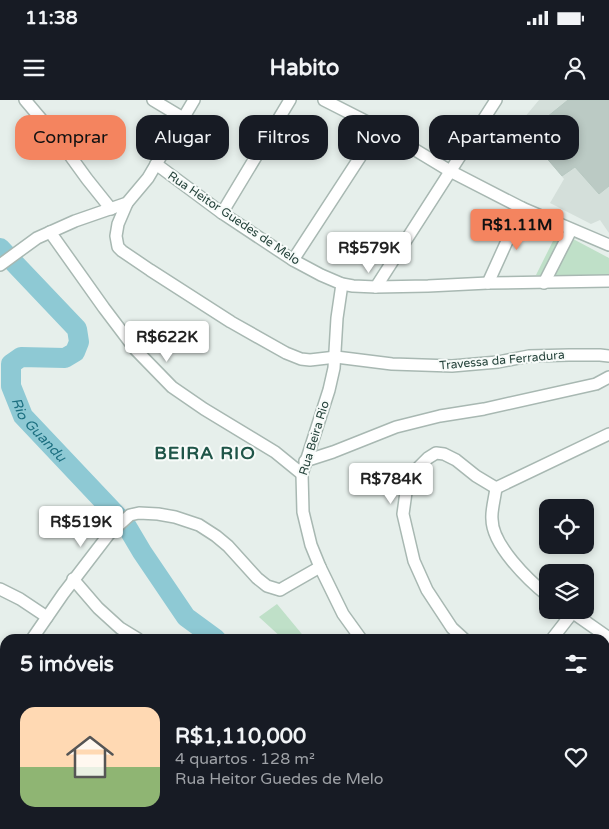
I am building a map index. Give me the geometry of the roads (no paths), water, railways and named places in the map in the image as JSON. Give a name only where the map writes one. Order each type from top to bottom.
[{"type":"street","points":[[26,100],[58,138],[111,209]]},
{"type":"street","points":[[153,100],[178,115]]},
{"type":"street","points":[[185,115],[194,100]]},
{"type":"street","points":[[222,213],[290,100]]},
{"type":"street","points":[[324,100],[353,115]]},
{"type":"street","points":[[376,287],[496,100]]},
{"type":"street","points":[[419,153],[450,172],[522,208],[609,245]]},
{"type":"street","points":[[0,265],[37,238],[75,221],[127,203],[148,178],[158,160]]},
{"type":"street","points":[[293,260],[357,160]]},
{"type":"street","name":"Rua Heitor Guedes de Melo","points":[[156,164],[222,213],[293,260],[342,284],[376,287],[609,281]]},
{"type":"street","name":"Travessa da Ferradura","points":[[127,203],[118,224],[116,236],[118,247],[231,322],[286,353],[301,359],[310,360],[336,357],[392,364],[452,366],[498,362],[529,356],[600,354],[609,356]]},
{"type":"street","points":[[488,283],[522,208]]},
{"type":"street","points":[[544,283],[571,230]]},
{"type":"street","points":[[50,232],[135,349],[172,387],[204,409],[275,452],[302,474]]},
{"type":"street","name":"Rua Beira Rio","points":[[342,284],[337,318],[336,357],[329,390],[302,474],[302,512],[320,567],[343,614],[357,634]]},
{"type":"street","points":[[305,462],[396,428],[440,416],[484,409],[596,384],[609,377]]},
{"type":"street","points":[[496,488],[609,434]]},
{"type":"street","points":[[459,634],[452,628],[427,590],[414,561],[403,514],[407,485],[419,467],[436,453],[444,454],[456,460],[476,476],[496,488]]},
{"type":"street","points":[[496,488],[492,518],[494,532],[504,551],[539,588]]},
{"type":"street","points":[[35,634],[73,579],[109,534],[130,515],[139,513],[158,514],[175,517],[199,525],[222,541],[257,578],[273,589],[280,590],[320,567]]},
{"type":"street","points":[[73,579],[98,608],[120,628],[130,634]]},
{"type":"street","points":[[0,589],[47,617]]},
{"type":"street","points":[[555,634],[566,619]]},
{"type":"street","points":[[582,619],[603,634]]},
{"type":"waterway","name":"Rio Guandu","points":[[0,248],[77,329],[79,342],[75,352],[65,358],[21,357],[11,364],[11,386],[23,416],[126,525],[186,617],[209,634]]},
{"type":"district","name":"BEIRA RIO","points":[[205,453]]}]
